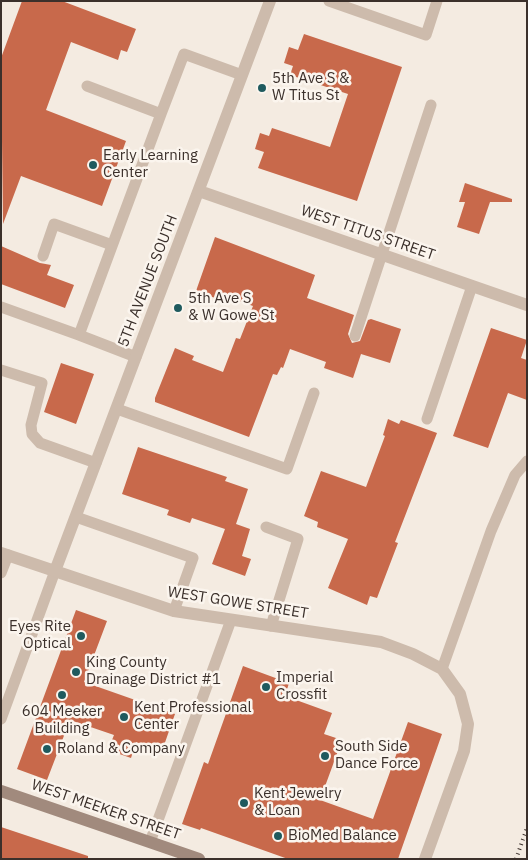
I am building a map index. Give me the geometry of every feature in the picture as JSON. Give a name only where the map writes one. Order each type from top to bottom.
[{"type":"street","name":"5TH AVENUE SOUTH","points":[[55,571],[270,1]]},
{"type":"street","name":"WEST TITUS STREET","points":[[200,190],[527,305]]},
{"type":"street","name":"WEST GOWE STREET","points":[[5,554],[174,611],[381,642],[413,654],[442,669]]},
{"type":"street","points":[[425,859],[464,751],[468,724],[460,694],[442,669]]},
{"type":"street","name":"WEST MEEKER STREET","points":[[1,791],[199,859]]},
{"type":"street","points":[[430,845],[431,859]]},
{"type":"lane","points":[[329,1],[426,35],[437,1]]},
{"type":"lane","points":[[79,335],[184,54],[242,75]]},
{"type":"lane","points":[[87,86],[161,114]]},
{"type":"lane","points":[[355,336],[431,105]]},
{"type":"lane","points":[[42,256],[54,224],[112,245]]},
{"type":"lane","points":[[427,418],[472,286]]},
{"type":"lane","points":[[1,307],[136,357]]},
{"type":"lane","points":[[1,370],[42,383],[31,425],[32,434],[40,443],[96,464]]},
{"type":"lane","points":[[117,409],[287,469],[314,393]]},
{"type":"lane","points":[[442,669],[491,531],[515,475],[527,461]]},
{"type":"lane","points":[[76,517],[193,558],[174,611]]},
{"type":"lane","points":[[266,527],[298,539],[271,626]]},
{"type":"lane","points":[[1,573],[5,554]]},
{"type":"lane","points":[[1,719],[55,571]]},
{"type":"lane","points":[[150,842],[231,620]]},
{"type":"building","points":[[22,1],[62,1],[136,29],[127,52],[121,50],[118,60],[71,42],[46,110],[126,141],[102,206],[21,176],[3,224],[1,58]]},
{"type":"building","points":[[304,34],[402,67],[357,201],[258,168],[264,152],[255,149],[260,133],[269,136],[272,128],[330,147],[348,94],[290,75],[293,66],[284,63],[289,47],[298,50]]},
{"type":"building","points":[[465,183],[512,199],[512,202],[490,202],[479,234],[457,227],[465,202],[459,202]]},
{"type":"building","points":[[215,237],[315,275],[307,298],[354,315],[348,334],[352,343],[360,341],[368,320],[371,319],[401,329],[390,363],[361,354],[353,378],[324,368],[326,362],[290,349],[283,368],[281,367],[277,375],[273,374],[249,437],[155,402],[175,348],[194,356],[192,360],[223,372],[236,338],[240,339],[253,306],[217,293],[215,298],[196,291]]},
{"type":"building","points":[[1,246],[40,263],[51,265],[47,275],[74,285],[65,308],[1,284]]},
{"type":"building","points":[[491,328],[527,340],[521,358],[527,360],[527,400],[508,393],[488,448],[453,436]]},
{"type":"building","points":[[61,363],[94,374],[76,424],[44,412]]},
{"type":"building","points":[[388,419],[399,424],[401,420],[437,433],[395,542],[398,543],[377,598],[370,596],[367,605],[328,588],[348,539],[317,527],[318,522],[304,516],[321,471],[366,487],[385,436],[383,435]]},
{"type":"building","points":[[138,447],[227,477],[225,481],[248,489],[236,524],[250,529],[242,556],[251,559],[245,576],[212,564],[225,529],[192,518],[190,523],[167,515],[169,510],[122,494]]},
{"type":"building","points":[[76,610],[107,621],[84,682],[175,714],[162,751],[136,742],[131,758],[108,750],[114,735],[70,720],[47,780],[17,769]]},
{"type":"building","points":[[243,666],[289,683],[285,696],[332,713],[324,734],[342,740],[320,800],[373,819],[408,722],[442,734],[398,859],[288,859],[201,828],[200,830],[182,824],[204,762],[208,764]]},
{"type":"building","points":[[1,827],[88,856],[88,859],[1,859]]},
{"type":"railway","points":[[516,859],[527,828]]},
{"type":"place","name":"5th Ave S & W Titus St","points":[[262,88]]},
{"type":"place","name":"Early Learning Center","points":[[93,165]]},
{"type":"place","name":"5th Ave S & W Gowe St","points":[[178,308]]},
{"type":"place","name":"Eyes Rite Optical","points":[[81,636]]},
{"type":"place","name":"King County Drainage District #1","points":[[76,672]]},
{"type":"place","name":"Imperial Crossfit","points":[[266,687]]},
{"type":"place","name":"604 Meeker Building","points":[[62,695]]},
{"type":"place","name":"Kent Professional Center","points":[[124,717]]},
{"type":"place","name":"Roland & Company","points":[[47,749]]},
{"type":"place","name":"South Side Dance Force","points":[[325,756]]},
{"type":"place","name":"Kent Jewelry & Loan","points":[[244,803]]},
{"type":"place","name":"BioMed Balance","points":[[278,836]]}]
